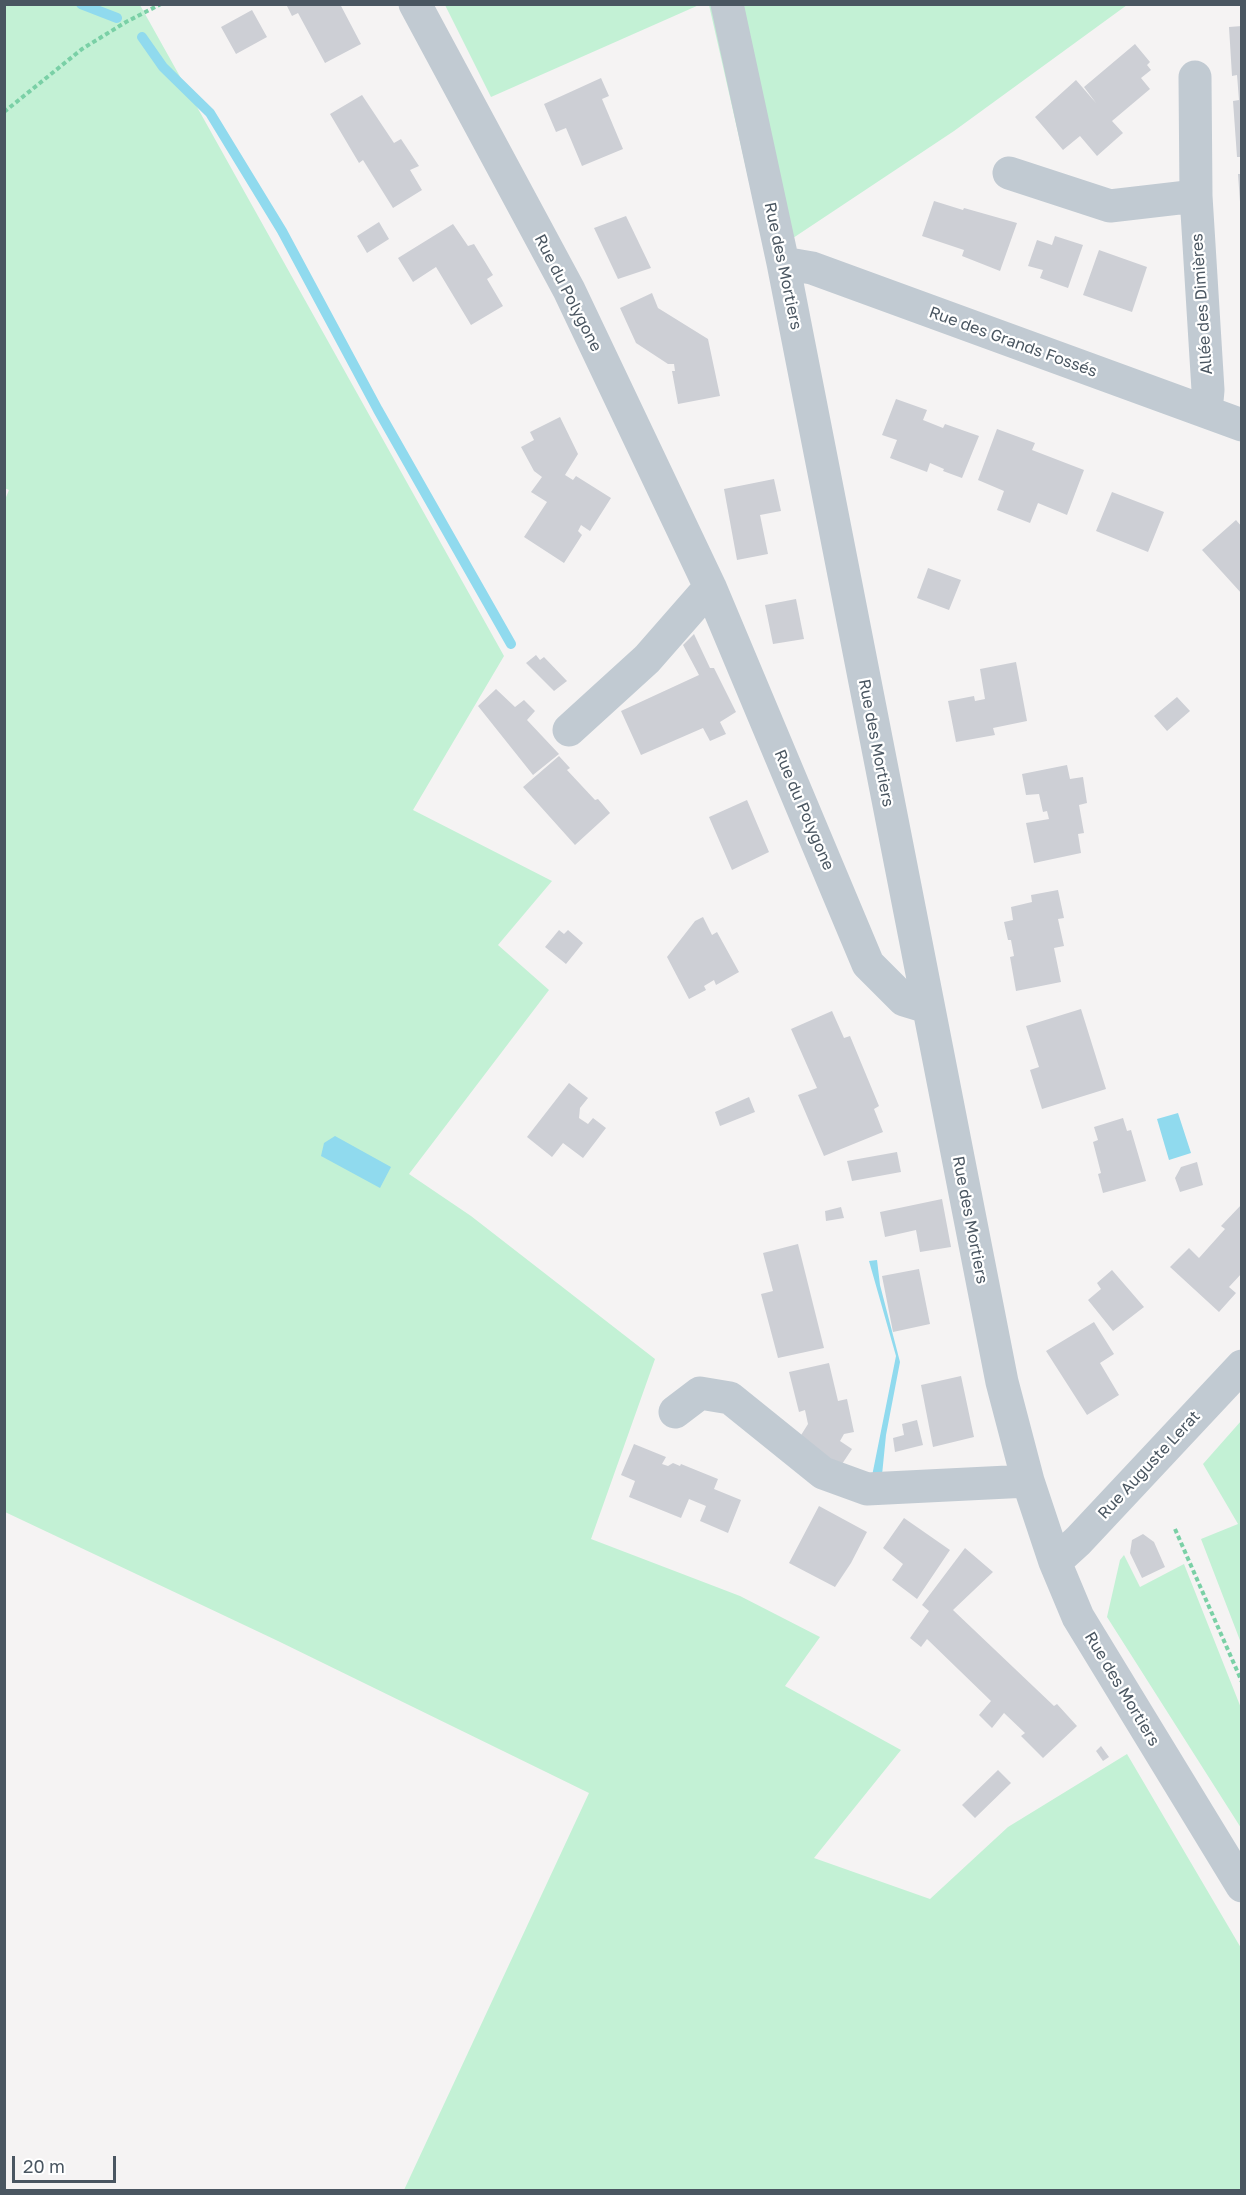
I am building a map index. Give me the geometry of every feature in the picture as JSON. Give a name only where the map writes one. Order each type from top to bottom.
[{"type":"street","name":"Rue du Polygone","points":[[415,4],[568,290],[710,587],[868,964],[904,1000],[927,1007]]},
{"type":"street","name":"Rue des Mortiers","points":[[727,4],[783,263],[1002,1382],[1028,1481],[1055,1562],[1078,1617],[1242,1886]]},
{"type":"street","name":"Allée des Dimières","points":[[1195,77],[1196,196],[1208,390],[1206,412]]},
{"type":"street","points":[[1009,173],[1110,206],[1196,196]]},
{"type":"street","name":"Rue des Grands Fossés","points":[[783,263],[812,268],[1242,425]]},
{"type":"street","points":[[569,730],[647,659],[710,587]]},
{"type":"street","name":"Rue Auguste Lerat","points":[[1055,1562],[1078,1541],[1242,1366]]},
{"type":"street","points":[[675,1412],[700,1393],[730,1398],[823,1473],[867,1489],[1028,1481]]},
{"type":"path","points":[[4,112],[82,49],[161,4]]},
{"type":"path","points":[[1174,1529],[1242,1682]]},
{"type":"green space","points":[[4,5],[140,5],[504,656],[413,810],[552,881],[498,945],[549,990],[409,1174],[471,1216],[655,1359],[591,1539],[740,1596],[820,1637],[785,1686],[901,1750],[814,1858],[930,1899],[1008,1827],[1127,1754],[1241,1948],[1241,2190],[404,2190],[589,1793],[278,1641],[5,1512],[4,502],[9,490],[4,488]]},
{"type":"green space","points":[[445,5],[699,5],[491,97]]},
{"type":"green space","points":[[709,5],[1127,5],[954,131],[766,256]]},
{"type":"green space","points":[[1241,1421],[1241,1643],[1201,1539],[1238,1524],[1203,1464]]},
{"type":"green space","points":[[1124,1555],[1140,1587],[1184,1564],[1241,1708],[1241,1828],[1107,1617],[1120,1560]]},
{"type":"water","points":[[1178,1113],[1191,1153],[1169,1160],[1157,1119]]},
{"type":"water","points":[[335,1136],[391,1167],[380,1188],[321,1156],[324,1143]]},
{"type":"water","points":[[877,1260],[880,1285],[900,1362],[886,1435],[882,1475],[871,1481],[896,1356],[869,1261]]},
{"type":"building","points":[[286,4],[340,4],[361,44],[325,63],[298,13],[292,16]]},
{"type":"building","points":[[252,10],[267,37],[236,54],[221,27]]},
{"type":"building","points":[[1242,26],[1242,157],[1237,157],[1233,101],[1239,100],[1237,75],[1232,76],[1229,27]]},
{"type":"building","points":[[1135,44],[1150,62],[1147,65],[1151,70],[1141,78],[1150,89],[1112,121],[1123,133],[1097,156],[1080,136],[1063,150],[1035,117],[1076,80],[1096,103],[1084,87]]},
{"type":"building","points":[[601,78],[609,96],[602,99],[623,149],[582,166],[566,128],[556,132],[544,104]]},
{"type":"building","points":[[362,95],[394,143],[401,139],[419,166],[410,170],[422,190],[393,208],[363,160],[359,163],[330,114]]},
{"type":"building","points":[[1238,174],[1242,174],[1242,202],[1240,202]]},
{"type":"building","points":[[934,201],[1017,223],[1000,271],[962,256],[964,250],[922,236]]},
{"type":"building","points":[[626,216],[651,268],[618,279],[594,228]]},
{"type":"building","points":[[379,222],[389,239],[367,253],[357,236]]},
{"type":"building","points":[[453,224],[468,246],[474,244],[493,275],[487,279],[503,306],[471,325],[436,267],[413,282],[398,258]]},
{"type":"building","points":[[1055,236],[1083,245],[1068,288],[1040,278],[1043,270],[1028,266],[1037,240],[1052,245]]},
{"type":"building","points":[[1099,250],[1147,267],[1132,312],[1083,295]]},
{"type":"building","points":[[652,293],[658,308],[708,339],[720,396],[678,404],[672,371],[675,371],[674,364],[668,364],[636,343],[620,308]]},
{"type":"building","points":[[896,399],[927,410],[923,420],[943,428],[945,424],[979,436],[962,478],[930,463],[927,472],[890,458],[897,440],[882,435]]},
{"type":"building","points":[[560,417],[578,454],[565,475],[573,480],[576,476],[611,498],[590,531],[581,525],[578,531],[582,535],[564,563],[524,537],[547,502],[531,492],[542,477],[534,471],[521,447],[534,440],[530,432]]},
{"type":"building","points":[[997,429],[1035,443],[1032,450],[1084,470],[1067,515],[1038,503],[1030,523],[997,510],[1004,491],[978,480]]},
{"type":"building","points":[[774,479],[781,511],[760,515],[768,554],[737,560],[724,489]]},
{"type":"building","points":[[1112,492],[1164,512],[1148,552],[1096,531]]},
{"type":"building","points":[[1236,520],[1242,527],[1242,594],[1202,550]]},
{"type":"building","points":[[928,568],[961,580],[949,610],[917,598]]},
{"type":"building","points":[[796,599],[804,639],[773,644],[765,605]]},
{"type":"building","points":[[694,634],[710,668],[714,668],[736,712],[720,722],[726,734],[710,741],[703,728],[641,755],[621,711],[699,675],[683,645]]},
{"type":"building","points":[[536,655],[540,660],[544,657],[567,681],[554,691],[526,663]]},
{"type":"building","points":[[1016,662],[1027,721],[993,728],[995,735],[956,742],[948,701],[974,696],[975,701],[985,699],[980,669]]},
{"type":"building","points":[[496,689],[515,707],[524,700],[535,711],[527,720],[559,754],[533,775],[478,706]]},
{"type":"building","points":[[1177,697],[1190,711],[1167,731],[1154,716]]},
{"type":"building","points":[[559,756],[570,768],[567,770],[610,813],[575,845],[523,787]]},
{"type":"building","points":[[1067,765],[1070,779],[1083,777],[1087,803],[1079,805],[1084,833],[1078,834],[1081,853],[1034,863],[1026,823],[1049,819],[1047,811],[1043,812],[1039,794],[1026,795],[1022,774]]},
{"type":"building","points":[[747,800],[769,852],[732,870],[709,817]]},
{"type":"building","points":[[1058,890],[1064,918],[1058,919],[1064,946],[1054,948],[1061,982],[1016,991],[1010,957],[1014,956],[1004,922],[1013,920],[1011,907],[1032,902],[1031,895]]},
{"type":"building","points":[[703,917],[712,935],[717,932],[739,972],[716,985],[714,980],[704,986],[706,990],[689,999],[667,957],[695,921]]},
{"type":"building","points":[[559,930],[564,934],[568,930],[583,943],[566,964],[545,947]]},
{"type":"building","points":[[1081,1009],[1106,1089],[1042,1109],[1030,1070],[1039,1067],[1026,1026]]},
{"type":"building","points":[[832,1011],[844,1038],[850,1036],[879,1106],[874,1109],[883,1132],[824,1156],[798,1095],[817,1088],[791,1029]]},
{"type":"building","points":[[569,1083],[588,1098],[580,1108],[579,1118],[588,1124],[593,1118],[606,1128],[583,1158],[563,1143],[552,1157],[527,1137]]},
{"type":"building","points":[[749,1097],[755,1112],[720,1126],[715,1112]]},
{"type":"building","points":[[1123,1118],[1127,1131],[1131,1130],[1146,1181],[1103,1193],[1098,1174],[1101,1173],[1093,1142],[1098,1140],[1094,1127]]},
{"type":"building","points":[[897,1152],[901,1172],[852,1181],[847,1161]]},
{"type":"building","points":[[1197,1162],[1203,1185],[1180,1192],[1175,1178],[1181,1167]]},
{"type":"building","points":[[942,1199],[951,1247],[920,1252],[916,1230],[885,1237],[880,1212]]},
{"type":"building","points":[[1242,1204],[1242,1273],[1229,1287],[1236,1293],[1219,1312],[1170,1267],[1189,1248],[1199,1258],[1225,1229],[1221,1226]]},
{"type":"building","points":[[841,1207],[844,1218],[826,1221],[825,1211]]},
{"type":"building","points":[[798,1244],[824,1348],[778,1358],[761,1294],[773,1291],[763,1253]]},
{"type":"building","points":[[919,1269],[930,1324],[893,1332],[882,1276]]},
{"type":"building","points":[[1112,1270],[1144,1307],[1113,1331],[1088,1300],[1101,1289],[1097,1283]]},
{"type":"building","points":[[1094,1322],[1114,1354],[1100,1363],[1119,1395],[1087,1415],[1046,1351]]},
{"type":"building","points":[[829,1363],[838,1401],[847,1399],[854,1432],[844,1434],[840,1441],[852,1449],[840,1467],[798,1440],[808,1424],[805,1410],[799,1412],[789,1372]]},
{"type":"building","points":[[961,1376],[974,1437],[933,1447],[921,1385]]},
{"type":"building","points":[[917,1420],[923,1445],[895,1452],[893,1438],[904,1435],[902,1424]]},
{"type":"building","points":[[634,1444],[666,1457],[662,1464],[668,1466],[673,1463],[680,1466],[681,1464],[718,1479],[714,1489],[741,1500],[728,1533],[700,1521],[706,1506],[689,1499],[681,1518],[629,1497],[635,1481],[621,1475]]},
{"type":"building","points":[[819,1506],[867,1532],[835,1587],[789,1563]]},
{"type":"building","points":[[904,1518],[950,1550],[917,1599],[892,1580],[903,1564],[883,1548]]},
{"type":"building","points":[[1143,1534],[1154,1542],[1165,1567],[1142,1578],[1130,1553],[1132,1540]]},
{"type":"building","points":[[965,1548],[993,1572],[953,1610],[1054,1706],[1057,1704],[1077,1726],[1043,1758],[1021,1736],[1025,1733],[1004,1713],[992,1728],[979,1715],[991,1701],[927,1639],[921,1647],[910,1638],[929,1611],[922,1605]]},
{"type":"building","points":[[1101,1746],[1109,1757],[1103,1761],[1096,1751]]},
{"type":"building","points":[[998,1770],[1011,1783],[975,1818],[962,1805]]},
{"type":"waterway","points":[[81,4],[117,18]]},
{"type":"waterway","points":[[142,37],[163,67],[210,113],[282,231],[378,410],[511,644]]}]
